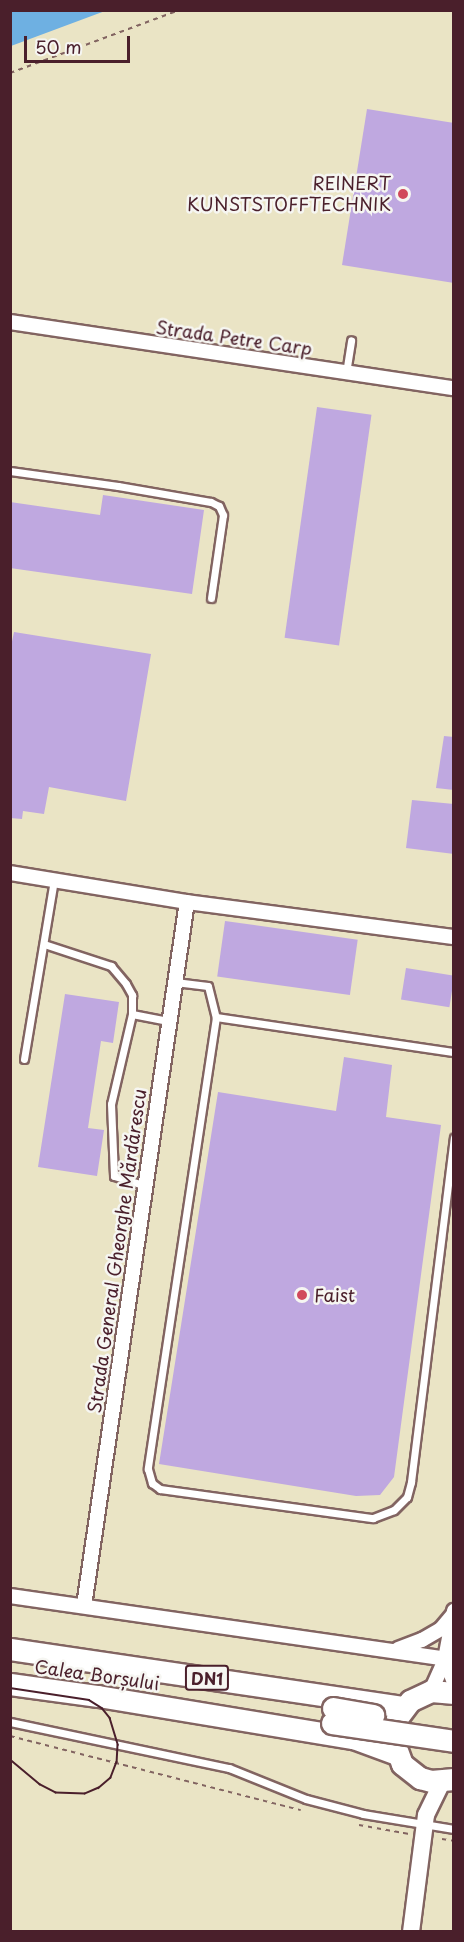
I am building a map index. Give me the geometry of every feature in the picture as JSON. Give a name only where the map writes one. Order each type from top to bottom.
[{"type":"main road","name":"DN1","points":[[10,1649],[404,1707]]},
{"type":"main road","name":"Calea Borșului","points":[[10,1663],[332,1716],[453,1741]]},
{"type":"main road","name":"Calea Borșului","points":[[10,1678],[453,1728]]},
{"type":"main road","name":"DN1","points":[[10,1684],[98,1696],[353,1738],[397,1754],[402,1764],[420,1778]]},
{"type":"main road","points":[[397,1754],[394,1730],[404,1707],[416,1697],[431,1691],[453,1693]]},
{"type":"main road","points":[[420,1778],[448,1780]]},
{"type":"street","name":"Strada Petre Carp","points":[[10,322],[453,388]]},
{"type":"street","points":[[10,873],[187,902],[453,937]]},
{"type":"street","name":"Strada General Gheorghe Mărdărescu","points":[[84,1606],[187,902]]},
{"type":"street","points":[[10,1596],[449,1659]]},
{"type":"street","points":[[392,1651],[422,1640],[441,1629],[453,1614]]},
{"type":"street","points":[[453,1614],[449,1659],[453,1682]]},
{"type":"street","points":[[431,1691],[449,1659]]},
{"type":"street","points":[[411,1932],[424,1825],[420,1778]]},
{"type":"street","points":[[424,1825],[448,1780]]},
{"type":"lane","points":[[346,373],[351,340]]},
{"type":"lane","points":[[10,471],[118,486],[211,502],[219,506],[223,515],[211,598]]},
{"type":"lane","points":[[24,1059],[54,880]]},
{"type":"lane","points":[[44,944],[111,966],[132,995],[132,1014],[111,1104],[114,1176],[144,1185]]},
{"type":"lane","points":[[175,982],[208,986],[216,1017],[148,1468],[152,1483],[160,1489],[373,1518],[394,1510],[407,1497],[411,1482],[453,1138]]},
{"type":"lane","points":[[132,1014],[169,1021]]},
{"type":"lane","points":[[216,1017],[453,1052]]},
{"type":"lane","points":[[10,1722],[230,1768],[306,1798],[374,1817],[453,1830]]},
{"type":"path","points":[[10,73],[179,10]]},
{"type":"path","points":[[10,1736],[308,1812]]},
{"type":"path","points":[[354,1824],[424,1825],[453,1841]]},
{"type":"water","points":[[11,10],[105,10],[105,11],[11,46]]},
{"type":"building","name":"REINERT KUNSTSTOFFTECHNIK","points":[[367,109],[454,123],[454,283],[342,265]]},
{"type":"building","points":[[317,407],[371,415],[339,645],[285,638]]},
{"type":"building","points":[[103,495],[204,510],[192,594],[10,568],[10,502],[100,515]]},
{"type":"building","points":[[14,632],[151,654],[126,801],[49,787],[44,814],[23,811],[22,819],[10,818],[10,651]]},
{"type":"building","points":[[444,736],[454,737],[454,790],[436,788]]},
{"type":"building","points":[[412,800],[454,804],[454,854],[406,848]]},
{"type":"building","points":[[225,921],[358,940],[350,995],[217,976]]},
{"type":"building","points":[[406,968],[454,976],[449,1007],[401,1000]]},
{"type":"building","points":[[65,994],[119,1002],[113,1043],[101,1041],[88,1128],[104,1130],[97,1176],[38,1167]]},
{"type":"building","name":"Faist","points":[[344,1057],[392,1065],[386,1117],[441,1125],[394,1477],[380,1495],[356,1496],[159,1464],[218,1092],[336,1111]]},
{"type":"tram line","points":[[10,1688],[89,1700],[102,1708],[110,1718],[118,1745],[117,1762],[111,1778],[99,1788],[85,1794],[56,1793],[40,1785],[10,1760]]},
{"type":"place","name":"REINERT KUNSTSTOFFTECHNIK","points":[[403,194]]},
{"type":"place","name":"Faist","points":[[302,1295]]}]
